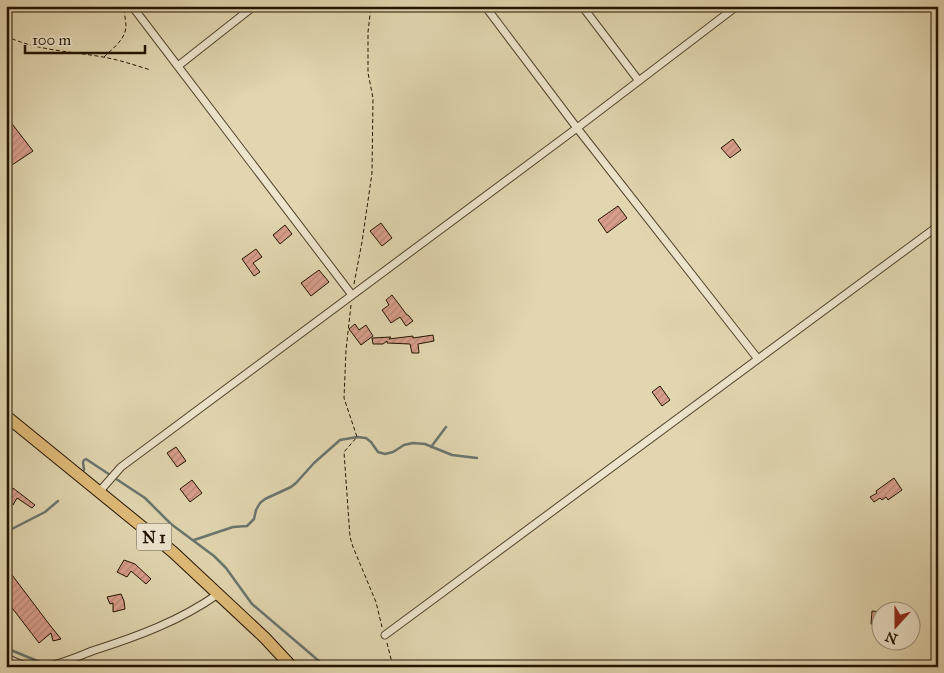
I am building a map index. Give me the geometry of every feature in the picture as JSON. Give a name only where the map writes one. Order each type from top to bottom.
[{"type":"highway","name":"N 1","points":[[6,416],[173,552],[265,638],[292,667]]},
{"type":"street","points":[[132,6],[352,295]]},
{"type":"street","points":[[178,66],[254,6]]},
{"type":"street","points":[[485,6],[577,128],[758,359]]},
{"type":"street","points":[[582,6],[639,81]]},
{"type":"street","points":[[99,492],[121,467],[577,128],[737,6]]},
{"type":"street","points":[[384,636],[938,226]]},
{"type":"street","points":[[45,667],[158,627],[200,606],[218,594]]},
{"type":"street","points":[[6,658],[26,667]]},
{"type":"path","points":[[103,58],[124,36],[126,28],[124,6]]},
{"type":"path","points":[[371,6],[368,32],[368,73],[373,98],[372,172],[352,295],[346,350],[344,398],[357,437],[344,452],[350,537],[376,602],[393,667]]},
{"type":"path","points":[[6,36],[38,46],[117,60],[151,70]]},
{"type":"building","points":[[6,116],[33,151],[6,169]]},
{"type":"building","points":[[733,139],[741,150],[730,158],[721,148]]},
{"type":"building","points":[[618,206],[627,218],[607,233],[598,220]]},
{"type":"building","points":[[381,223],[392,238],[382,246],[370,231]]},
{"type":"building","points":[[285,225],[292,234],[280,244],[273,235]]},
{"type":"building","points":[[256,249],[262,257],[253,263],[260,272],[254,276],[242,259]]},
{"type":"building","points":[[319,270],[329,282],[311,296],[301,283]]},
{"type":"building","points":[[392,295],[413,321],[406,326],[400,317],[391,323],[382,310],[389,305],[386,300]]},
{"type":"building","points":[[355,324],[359,330],[366,325],[373,336],[361,345],[349,329]]},
{"type":"building","points":[[433,335],[434,341],[418,344],[419,353],[412,353],[410,344],[387,343],[387,341],[383,344],[373,344],[372,338],[391,337],[389,339],[413,336],[413,338]]},
{"type":"building","points":[[660,386],[670,400],[662,406],[652,392]]},
{"type":"building","points":[[176,447],[186,461],[177,467],[167,453]]},
{"type":"building","points":[[894,478],[902,490],[888,500],[886,497],[874,502],[870,497]]},
{"type":"building","points":[[192,480],[202,493],[190,502],[180,489]]},
{"type":"building","points":[[13,488],[35,505],[32,508],[17,498],[13,505],[6,501]]},
{"type":"building","points":[[124,560],[135,564],[151,579],[146,584],[131,571],[127,577],[117,572]]},
{"type":"building","points":[[6,567],[61,639],[53,641],[51,633],[39,643],[6,600]]},
{"type":"building","points":[[121,594],[125,609],[113,612],[113,603],[110,604],[107,597]]},
{"type":"waterway","points":[[431,447],[446,427]]},
{"type":"waterway","points":[[194,540],[233,527],[247,526],[254,519],[260,503],[291,487],[340,440],[357,437],[366,438],[378,452],[385,454],[413,443],[425,444],[452,455],[477,458]]},
{"type":"waterway","points":[[84,470],[83,462],[86,459],[145,498],[171,524],[214,556],[226,568],[252,604],[326,667]]},
{"type":"waterway","points":[[6,532],[45,512],[58,501]]},
{"type":"waterway","points":[[6,648],[47,665]]},
{"type":"waterway","points":[[727,667],[736,666]]}]
